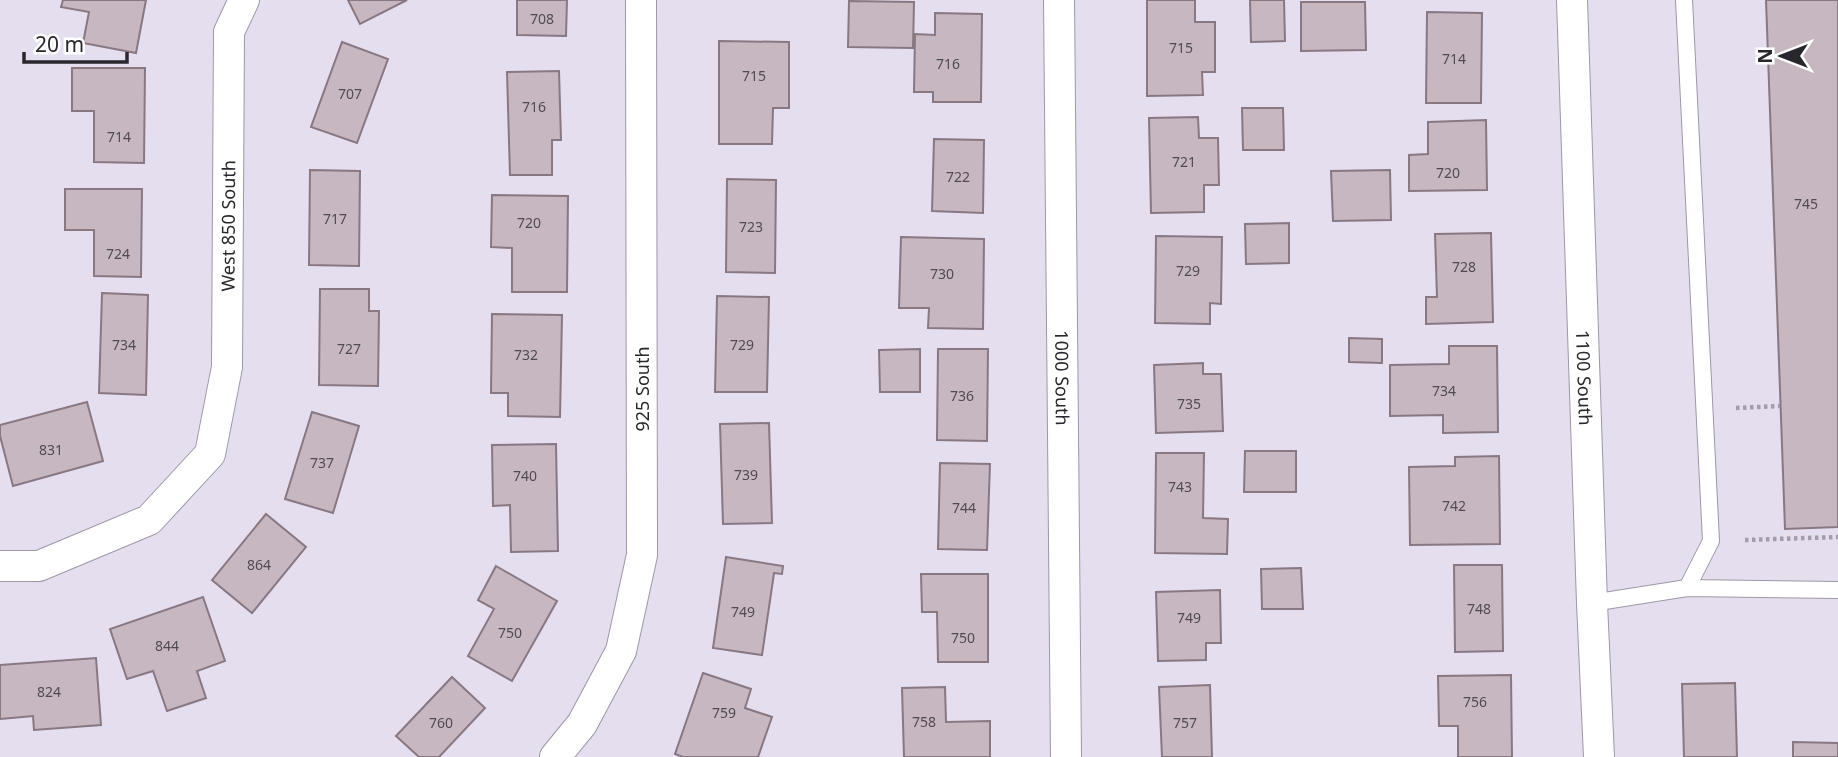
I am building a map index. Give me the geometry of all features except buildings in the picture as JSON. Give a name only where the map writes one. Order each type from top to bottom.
[{"type":"street","name":"West 850 South","points":[[0,566],[39,566],[149,520],[210,454],[227,368],[229,32],[244,0]]},
{"type":"street","name":"925 South","points":[[555,757],[582,724],[621,652],[642,555],[640,0]]},
{"type":"street","name":"1000 South","points":[[1059,0],[1066,757]]},
{"type":"street","name":"1100 South","points":[[1572,0],[1592,603],[1600,757]]},
{"type":"lane","points":[[1684,0],[1712,541],[1687,588]]},
{"type":"lane","points":[[1592,603],[1687,588],[1838,590]]},
{"type":"path","points":[[1736,408],[1780,407]]},
{"type":"path","points":[[1745,540],[1838,537]]}]
